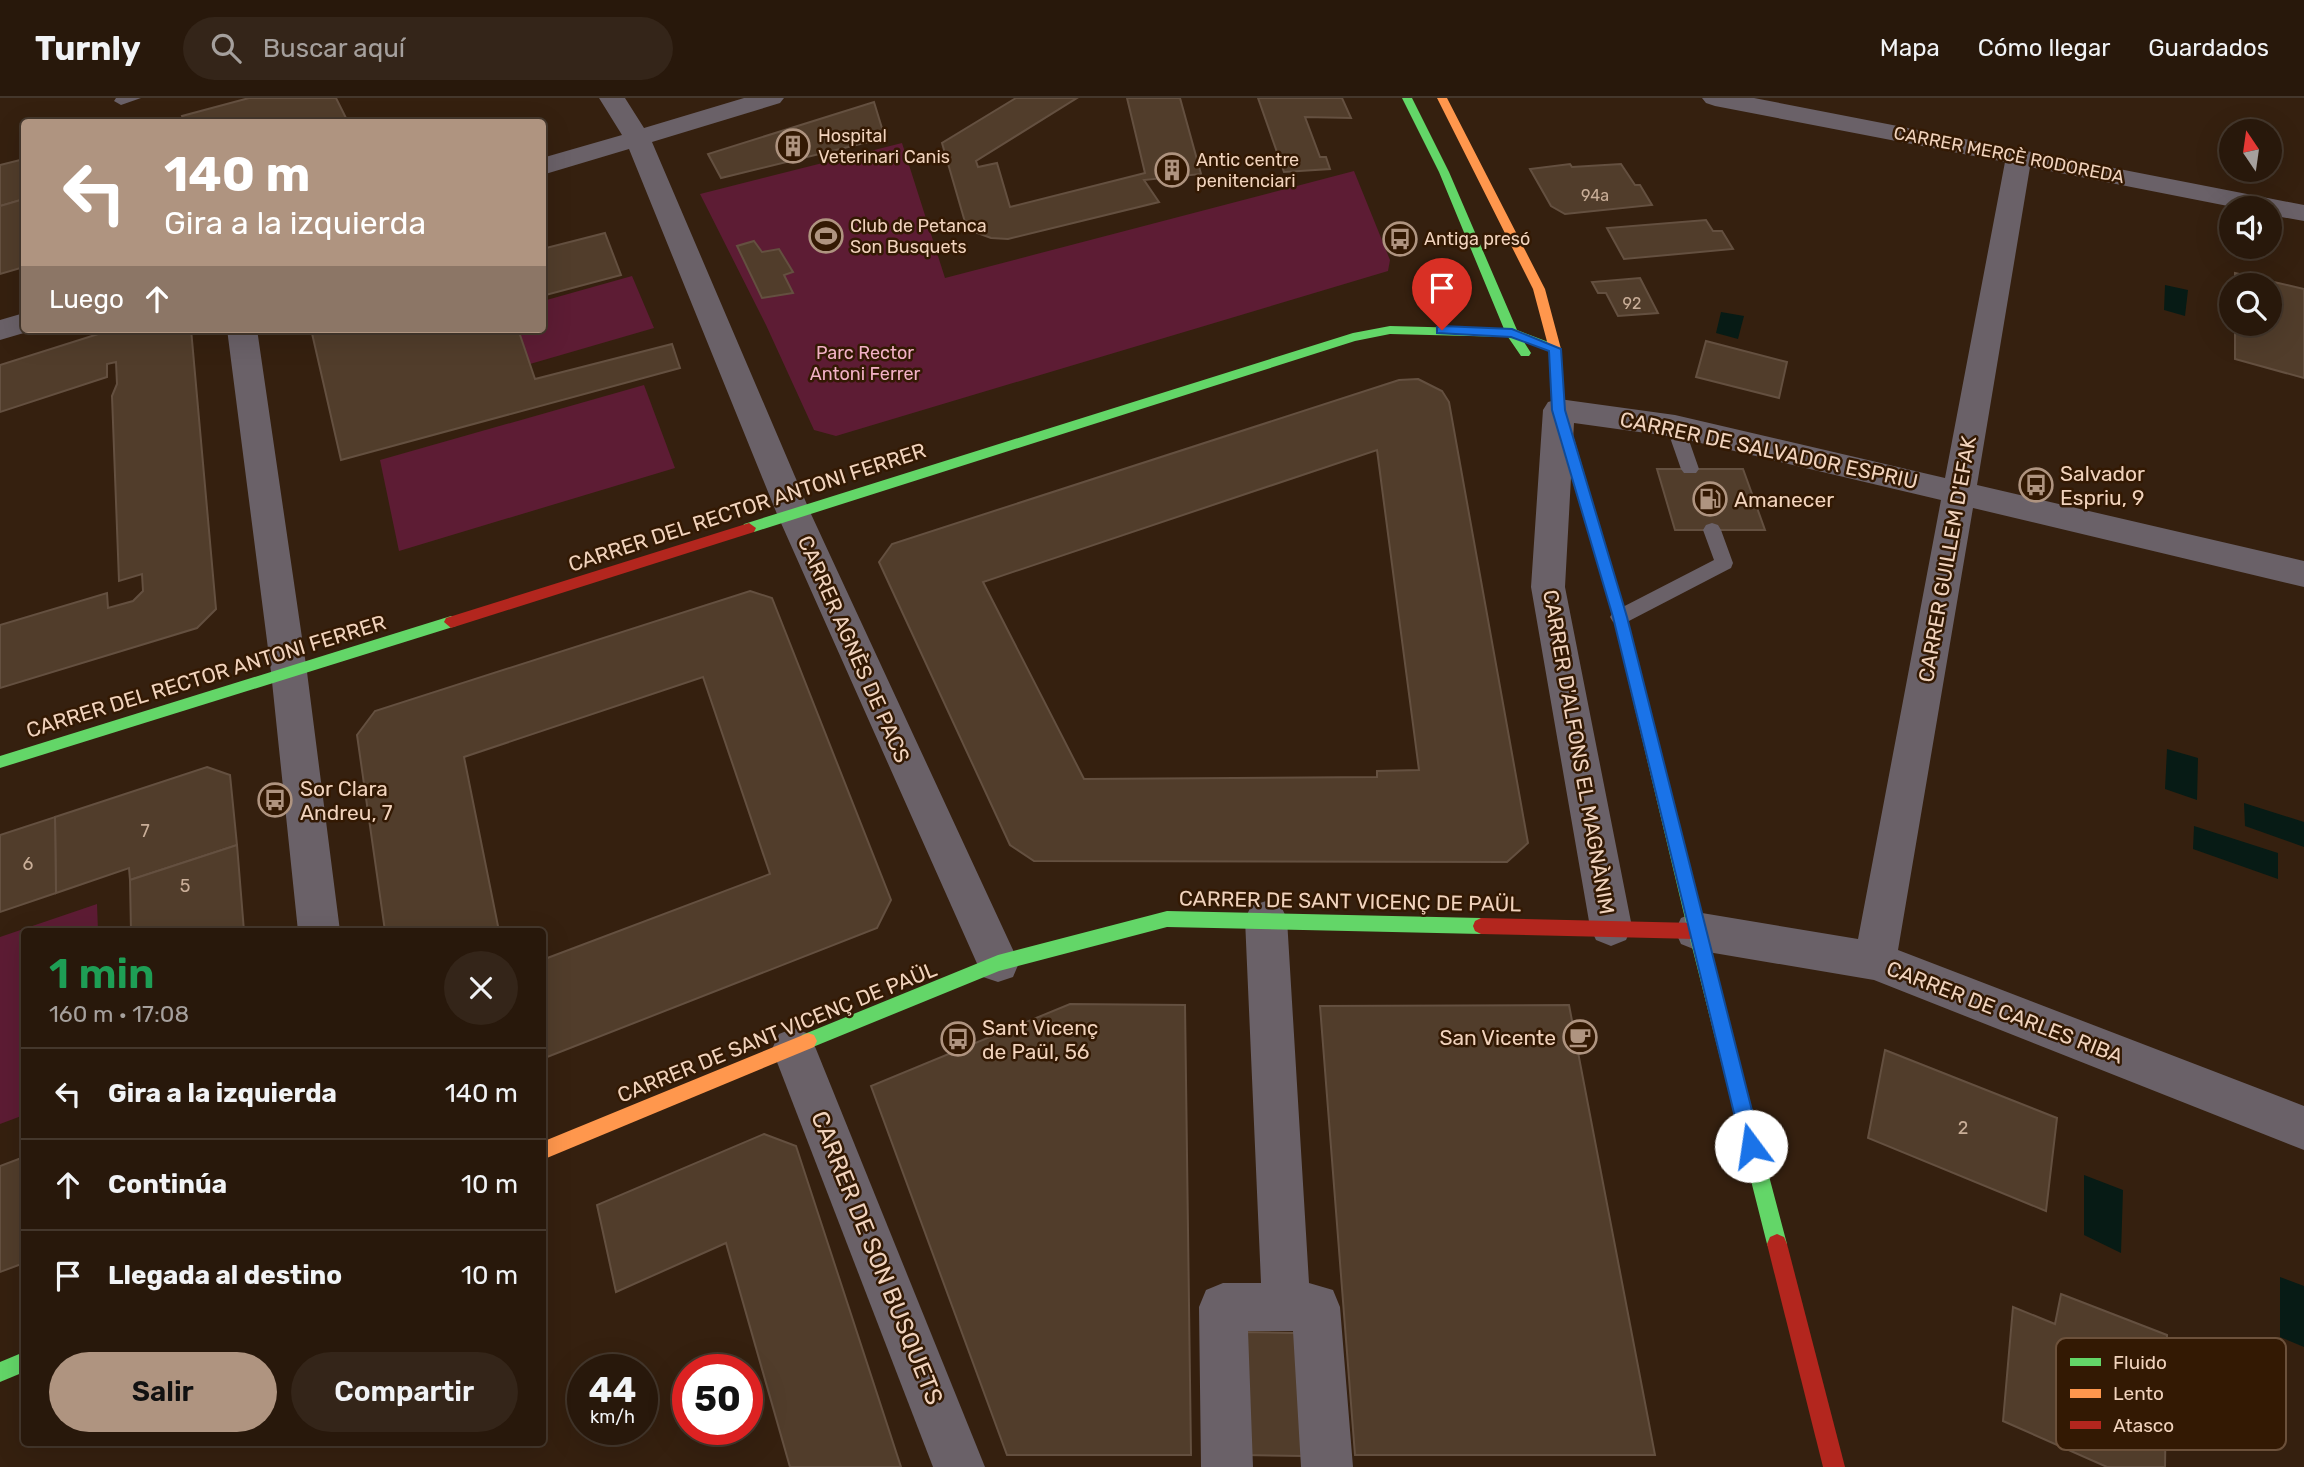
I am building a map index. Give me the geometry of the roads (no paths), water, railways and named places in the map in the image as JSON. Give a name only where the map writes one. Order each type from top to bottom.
[{"type":"street","name":"CARRER AGNÈS DE PACS","points":[[612,98],[637,138],[793,514],[998,963]]},
{"type":"street","points":[[546,166],[771,98]]},
{"type":"street","name":"CARRER D'ALFONS EL MAGNÀNIM","points":[[1407,98],[1444,172],[1512,333],[1559,410],[1620,617],[1696,931],[1834,1467]]},
{"type":"street","name":"CARRER D'ALFONS EL MAGNÀNIM","points":[[1442,98],[1539,289],[1555,349],[1559,410],[1548,587],[1611,927]]},
{"type":"street","name":"CARRER MERCÈ RODOREDA","points":[[1715,98],[2304,213]]},
{"type":"street","name":"CARRER GUILLEM D'EFAK","points":[[1875,961],[2019,157]]},
{"type":"street","points":[[0,330],[21,324]]},
{"type":"street","name":"CARRER DEL RECTOR ANTONI FERRER","points":[[0,762],[1353,337],[1390,330],[1414,329],[1512,333]]},
{"type":"street","points":[[243,333],[289,672],[319,928]]},
{"type":"street","points":[[1512,333],[1555,349]]},
{"type":"street","name":"CARRER DE SALVADOR ESPRIU","points":[[1559,410],[1675,426],[2304,574]]},
{"type":"street","name":"CARRER DE SANT VICENÇ DE PAÜL","points":[[546,1149],[998,963],[1167,919],[1266,919],[1696,931]]},
{"type":"street","points":[[1266,919],[1286,1306]]},
{"type":"street","name":"CARRER DE CARLES RIBA","points":[[1696,931],[1875,961],[2304,1128]]},
{"type":"street","name":"CARRER DE SON BUSQUETS","points":[[794,1049],[959,1467]]},
{"type":"street","points":[[1227,1467],[1223,1307],[1286,1306],[1316,1307],[1327,1467]]},
{"type":"street","points":[[0,1372],[21,1363]]},
{"type":"lane","points":[[1675,426],[1690,469]]},
{"type":"lane","points":[[1620,617],[1724,563],[1712,530]]},
{"type":"place","name":"Hospital Veterinari Canis","points":[[793,146]]},
{"type":"place","name":"Antic centre penitenciari","points":[[1172,170]]},
{"type":"place","name":"Club de Petanca Son Busquets","points":[[826,236]]},
{"type":"place","name":"Antiga presó","points":[[1400,239]]},
{"type":"place","name":"Salvador Espriu, 9","points":[[2036,485]]},
{"type":"place","name":"Amanecer","points":[[1710,499]]},
{"type":"place","name":"Sor Clara Andreu, 7","points":[[275,800]]},
{"type":"place","name":"San Vicente","points":[[1580,1037]]},
{"type":"place","name":"Sant Vicenç de Paül, 56","points":[[958,1039]]},
{"type":"park label","name":"Parc Rector Antoni Ferrer","points":[[865,363]]}]
